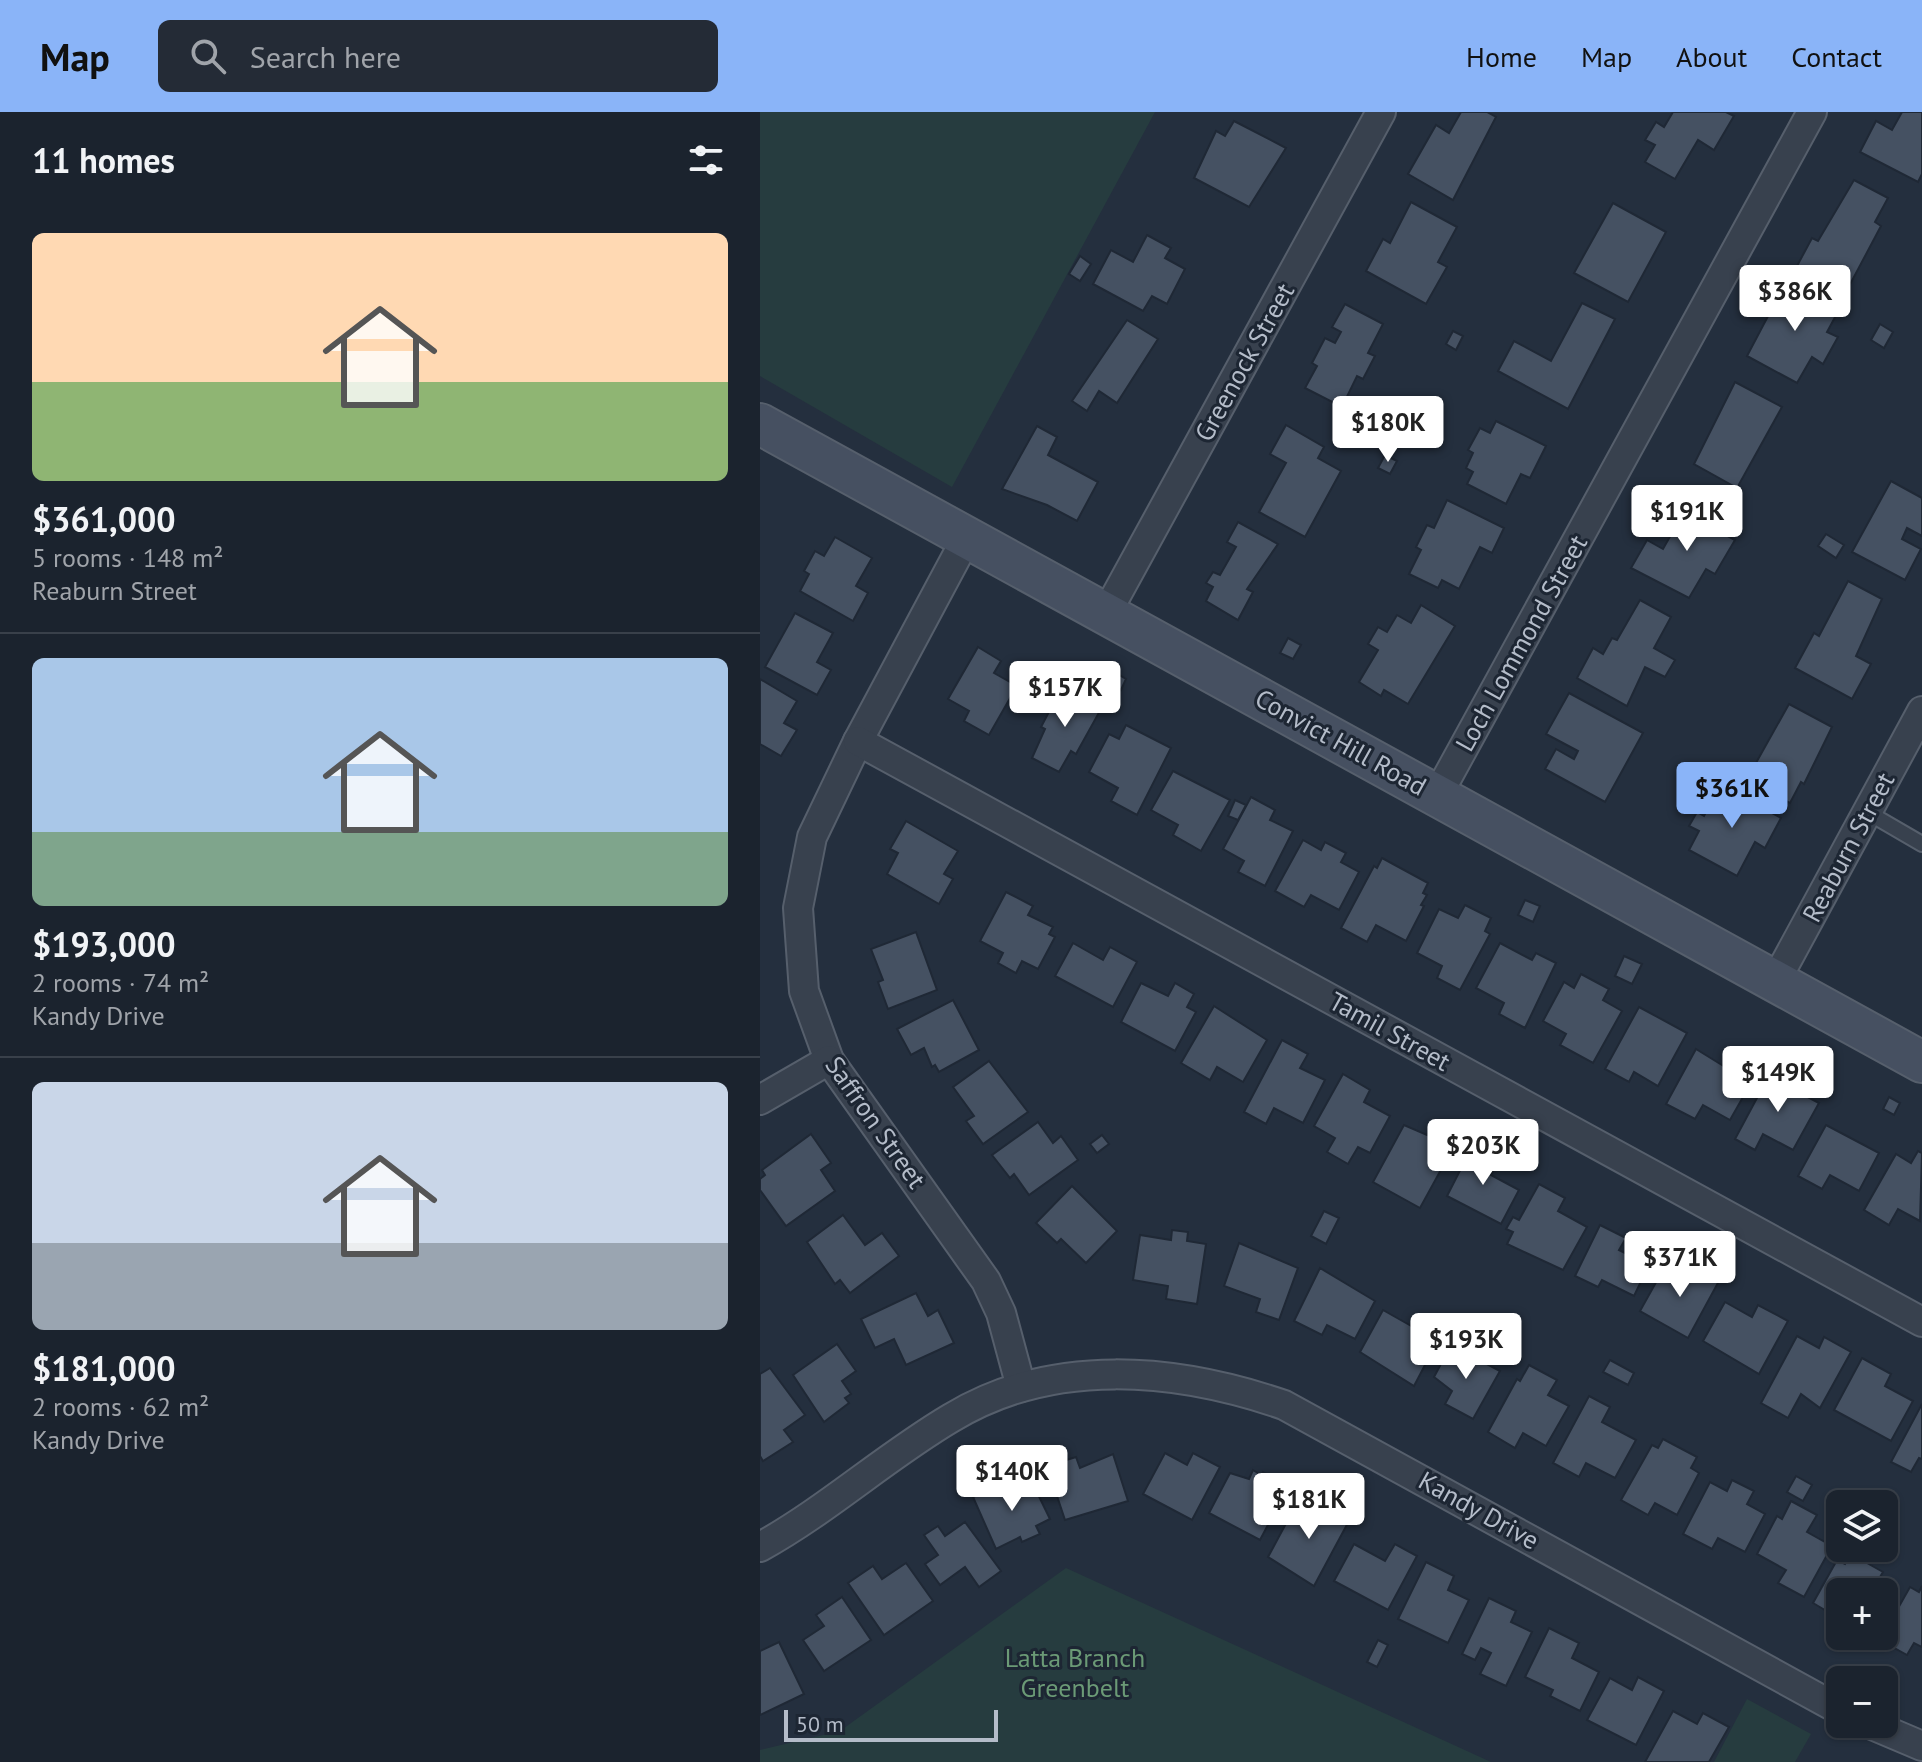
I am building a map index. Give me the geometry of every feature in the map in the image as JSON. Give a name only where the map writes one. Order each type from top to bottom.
[{"type":"street","name":"Greenock Street","points":[[1107,612],[1381,112]]},
{"type":"street","name":"Loch Lommond Street","points":[[1437,796],[1812,112]]},
{"type":"street","name":"Convict Hill Road","points":[[760,424],[1922,1062]]},
{"type":"street","name":"Saffron Street","points":[[966,539],[858,741],[812,837],[798,908],[804,991],[829,1060],[986,1281],[1001,1313],[1021,1387]]},
{"type":"street","name":"Reaburn Street","points":[[1775,982],[1922,711]]},
{"type":"street","name":"Tamil Street","points":[[858,741],[1922,1322]]},
{"type":"street","points":[[760,1100],[829,1060]]},
{"type":"street","name":"Kandy Drive","points":[[760,1547],[952,1417],[1021,1387],[1068,1377],[1159,1374],[1240,1390],[1284,1405],[1826,1702]]},
{"type":"street","points":[[1898,1736],[1922,1746]]},
{"type":"lane","points":[[1867,812],[1922,844]]},
{"type":"green space","points":[[760,112],[1155,112],[952,487],[760,376]]},
{"type":"green space","name":"Latta Branch Greenbelt","points":[[1066,1568],[1491,1762],[760,1762],[760,1750],[840,1731]]},
{"type":"green space","points":[[1747,1699],[1811,1734],[1795,1762],[1714,1762]]},
{"type":"building","points":[[1461,112],[1487,112],[1496,117],[1453,200],[1408,174],[1436,125],[1449,133]]},
{"type":"building","points":[[1673,112],[1726,112],[1734,116],[1714,150],[1698,140],[1675,179],[1645,162],[1655,145],[1645,140],[1656,122],[1664,127]]},
{"type":"building","points":[[1902,112],[1922,112],[1922,174],[1918,182],[1860,152],[1876,121],[1892,130]]},
{"type":"building","points":[[1234,121],[1286,148],[1249,207],[1194,178],[1216,131],[1225,136]]},
{"type":"building","points":[[1854,180],[1888,198],[1875,222],[1881,226],[1846,292],[1797,266],[1812,238],[1818,241]]},
{"type":"building","points":[[1411,202],[1457,227],[1438,262],[1447,267],[1426,304],[1366,271],[1383,239],[1390,243]]},
{"type":"building","points":[[1613,203],[1666,232],[1628,302],[1574,273]]},
{"type":"building","points":[[1147,235],[1171,248],[1165,258],[1185,269],[1167,304],[1152,296],[1143,311],[1093,284],[1111,250],[1133,262]]},
{"type":"building","points":[[1080,256],[1091,264],[1080,281],[1069,274]]},
{"type":"building","points":[[1787,280],[1840,308],[1827,332],[1838,337],[1823,364],[1812,357],[1797,383],[1747,356]]},
{"type":"building","points":[[1582,303],[1615,319],[1568,409],[1498,371],[1514,341],[1551,361]]},
{"type":"building","points":[[1345,304],[1383,324],[1368,353],[1375,356],[1363,379],[1357,376],[1342,407],[1305,388],[1317,366],[1312,363],[1325,338],[1335,343],[1341,332],[1332,327]]},
{"type":"building","points":[[1127,320],[1158,339],[1117,403],[1099,391],[1087,411],[1072,401]]},
{"type":"building","points":[[1880,324],[1893,332],[1884,348],[1871,340]]},
{"type":"building","points":[[1453,331],[1463,336],[1456,350],[1446,344]]},
{"type":"building","points":[[1735,382],[1782,407],[1737,488],[1694,464]]},
{"type":"building","points":[[1496,421],[1546,446],[1530,478],[1521,474],[1506,504],[1467,484],[1473,472],[1466,468],[1473,453],[1468,450],[1480,428],[1490,433]]},
{"type":"building","points":[[1286,425],[1324,447],[1318,458],[1341,471],[1305,537],[1259,512],[1286,463],[1270,454]]},
{"type":"building","points":[[1037,426],[1057,437],[1048,455],[1098,482],[1077,521],[1047,505],[1002,489]]},
{"type":"building","points":[[1385,455],[1397,461],[1390,474],[1378,468]]},
{"type":"building","points":[[1891,481],[1922,498],[1922,536],[1907,528],[1902,539],[1921,549],[1905,580],[1852,552]]},
{"type":"building","points":[[1447,500],[1504,528],[1492,553],[1480,547],[1459,589],[1442,580],[1438,588],[1409,574],[1421,550],[1416,547],[1427,525],[1434,528]]},
{"type":"building","points":[[1701,506],[1730,523],[1724,534],[1735,540],[1715,574],[1706,569],[1689,598],[1631,568],[1647,540],[1663,549],[1681,517],[1692,523]]},
{"type":"building","points":[[1238,522],[1278,544],[1247,589],[1253,592],[1238,620],[1206,601],[1213,587],[1206,583],[1213,572],[1220,575],[1236,547],[1227,542]]},
{"type":"building","points":[[1826,534],[1844,545],[1836,558],[1818,546]]},
{"type":"building","points":[[835,537],[872,558],[856,586],[868,593],[853,621],[800,591],[809,574],[804,571],[815,551],[824,556]]},
{"type":"building","points":[[1848,581],[1882,599],[1856,656],[1871,664],[1852,699],[1795,668],[1814,633],[1819,636]]},
{"type":"building","points":[[1640,600],[1671,617],[1654,648],[1675,660],[1665,677],[1645,667],[1627,706],[1577,678],[1593,648],[1603,654],[1612,638],[1617,640]]},
{"type":"building","points":[[1421,605],[1455,626],[1408,704],[1384,690],[1381,696],[1359,682],[1378,650],[1368,644],[1378,627],[1387,632],[1397,615],[1411,623]]},
{"type":"building","points":[[795,613],[833,633],[817,662],[831,670],[817,695],[765,667]]},
{"type":"building","points":[[1288,638],[1301,645],[1293,659],[1280,653]]},
{"type":"building","points":[[978,647],[1001,661],[994,673],[1017,686],[989,735],[964,721],[969,711],[948,699]]},
{"type":"building","points":[[1114,672],[1126,679],[1121,690],[1108,683]]},
{"type":"building","points":[[760,679],[797,701],[784,723],[797,730],[781,756],[760,744]]},
{"type":"building","points":[[1062,687],[1101,709],[1076,754],[1071,751],[1059,772],[1032,758],[1045,729],[1041,727]]},
{"type":"building","points":[[1569,693],[1643,733],[1605,802],[1545,769],[1556,749],[1574,759],[1578,751],[1546,734]]},
{"type":"building","points":[[1789,704],[1832,727],[1804,784],[1801,782],[1790,803],[1747,779]]},
{"type":"building","points":[[1126,725],[1171,748],[1137,815],[1111,801],[1118,788],[1089,772],[1109,734],[1119,739]]},
{"type":"building","points":[[1173,771],[1230,800],[1201,851],[1173,835],[1178,825],[1151,810]]},
{"type":"building","points":[[1721,785],[1781,818],[1765,848],[1755,842],[1737,876],[1689,850],[1699,831],[1689,826],[1697,812],[1704,816]]},
{"type":"building","points":[[1251,797],[1275,810],[1270,820],[1293,831],[1265,886],[1238,872],[1244,861],[1223,849]]},
{"type":"building","points":[[1235,800],[1246,805],[1238,820],[1228,816]]},
{"type":"building","points":[[906,821],[958,851],[944,874],[953,879],[939,904],[887,874],[898,853],[890,849]]},
{"type":"building","points":[[1303,840],[1321,850],[1325,842],[1346,853],[1341,862],[1359,872],[1339,910],[1311,895],[1304,907],[1275,891]]},
{"type":"building","points":[[1382,858],[1428,883],[1423,893],[1427,895],[1421,905],[1424,906],[1406,941],[1376,925],[1367,942],[1341,928],[1374,866],[1377,868]]},
{"type":"building","points":[[1006,892],[1033,906],[1028,915],[1053,927],[1049,934],[1055,937],[1038,969],[1022,961],[1016,973],[998,963],[1003,953],[980,941]]},
{"type":"building","points":[[1525,900],[1540,906],[1533,922],[1518,915]]},
{"type":"building","points":[[1465,905],[1491,918],[1485,931],[1490,934],[1460,990],[1437,978],[1442,966],[1417,953],[1439,909],[1458,918]]},
{"type":"building","points":[[916,932],[937,990],[888,1009],[878,982],[883,980],[871,949]]},
{"type":"building","points":[[1073,943],[1103,960],[1110,947],[1137,962],[1113,1007],[1055,976]]},
{"type":"building","points":[[1500,943],[1532,960],[1536,953],[1556,963],[1525,1028],[1499,1014],[1504,1003],[1476,988]]},
{"type":"building","points":[[1624,956],[1642,964],[1632,984],[1615,976]]},
{"type":"building","points":[[1581,974],[1609,989],[1603,1000],[1622,1011],[1593,1063],[1560,1045],[1566,1034],[1543,1021],[1564,982],[1574,988]]},
{"type":"building","points":[[1141,983],[1168,996],[1175,983],[1194,994],[1187,1007],[1196,1012],[1175,1051],[1121,1022]]},
{"type":"building","points":[[953,1000],[979,1050],[939,1072],[935,1065],[932,1067],[924,1048],[911,1055],[897,1029]]},
{"type":"building","points":[[1214,1006],[1267,1040],[1243,1082],[1217,1067],[1210,1080],[1181,1063]]},
{"type":"building","points":[[1639,1007],[1687,1033],[1658,1086],[1634,1072],[1629,1082],[1605,1069]]},
{"type":"building","points":[[1282,1040],[1308,1054],[1300,1068],[1325,1080],[1303,1123],[1274,1108],[1266,1124],[1244,1112]]},
{"type":"building","points":[[1696,1049],[1751,1083],[1730,1120],[1703,1105],[1695,1119],[1666,1104]]},
{"type":"building","points":[[989,1061],[1028,1112],[983,1144],[966,1121],[974,1116],[953,1087]]},
{"type":"building","points":[[1778,1071],[1801,1084],[1796,1091],[1819,1103],[1793,1150],[1763,1134],[1755,1150],[1735,1139],[1765,1083],[1770,1085]]},
{"type":"building","points":[[1343,1074],[1370,1090],[1364,1102],[1390,1116],[1370,1153],[1358,1147],[1348,1164],[1327,1152],[1335,1138],[1314,1126]]},
{"type":"building","points":[[1889,1097],[1900,1103],[1894,1115],[1883,1109]]},
{"type":"building","points":[[1038,1122],[1053,1143],[1061,1136],[1078,1160],[1029,1195],[1014,1174],[1010,1178],[992,1155]]},
{"type":"building","points":[[1434,1124],[1459,1137],[1420,1208],[1373,1182],[1404,1125],[1427,1135]]},
{"type":"building","points":[[1826,1125],[1879,1153],[1859,1191],[1830,1175],[1822,1189],[1798,1176]]},
{"type":"building","points":[[811,1134],[831,1163],[821,1170],[835,1191],[786,1226],[760,1190],[760,1179],[765,1175],[762,1170]]},
{"type":"building","points":[[1102,1135],[1109,1144],[1097,1153],[1090,1144]]},
{"type":"building","points":[[1473,1145],[1499,1159],[1491,1175],[1519,1190],[1501,1224],[1447,1196]]},
{"type":"building","points":[[1918,1151],[1922,1153],[1920,1221],[1898,1209],[1889,1225],[1864,1210],[1896,1154],[1911,1163]]},
{"type":"building","points":[[1539,1184],[1565,1198],[1558,1211],[1587,1227],[1563,1270],[1507,1244],[1513,1232],[1506,1229],[1513,1217],[1519,1220]]},
{"type":"building","points":[[1072,1186],[1117,1231],[1086,1263],[1061,1239],[1057,1243],[1036,1223]]},
{"type":"building","points":[[1324,1211],[1339,1218],[1326,1244],[1311,1236]]},
{"type":"building","points":[[843,1215],[865,1245],[882,1233],[899,1256],[850,1293],[840,1280],[835,1284],[807,1242]]},
{"type":"building","points":[[1600,1225],[1626,1238],[1619,1250],[1649,1265],[1634,1296],[1602,1280],[1598,1287],[1575,1276]]},
{"type":"building","points":[[1172,1230],[1188,1232],[1187,1241],[1206,1244],[1197,1304],[1166,1299],[1168,1286],[1133,1280],[1140,1235],[1171,1240]]},
{"type":"building","points":[[1239,1243],[1298,1268],[1279,1320],[1256,1312],[1260,1299],[1224,1286]]},
{"type":"building","points":[[1692,1266],[1719,1281],[1688,1338],[1640,1311],[1664,1268],[1685,1279]]},
{"type":"building","points":[[1320,1268],[1375,1301],[1355,1339],[1327,1325],[1322,1335],[1294,1321]]},
{"type":"building","points":[[916,1293],[928,1316],[938,1310],[954,1343],[906,1365],[894,1339],[875,1348],[861,1319]]},
{"type":"building","points":[[1725,1302],[1752,1317],[1758,1305],[1788,1321],[1759,1374],[1703,1341]]},
{"type":"building","points":[[1383,1310],[1413,1327],[1420,1314],[1445,1327],[1414,1386],[1360,1352]]},
{"type":"building","points":[[1797,1336],[1819,1348],[1824,1337],[1851,1352],[1820,1408],[1801,1394],[1788,1418],[1761,1403]]},
{"type":"building","points":[[837,1344],[856,1371],[842,1381],[851,1394],[845,1398],[849,1403],[824,1422],[793,1375]]},
{"type":"building","points":[[1451,1345],[1500,1371],[1473,1419],[1445,1404],[1452,1391],[1434,1377]]},
{"type":"building","points":[[1862,1358],[1891,1374],[1885,1386],[1913,1401],[1891,1441],[1834,1410]]},
{"type":"building","points":[[1610,1360],[1634,1373],[1628,1385],[1603,1372]]},
{"type":"building","points":[[1529,1365],[1557,1380],[1548,1395],[1569,1406],[1546,1446],[1523,1433],[1515,1448],[1488,1432],[1517,1379],[1520,1381]]},
{"type":"building","points":[[770,1368],[805,1415],[784,1430],[793,1442],[763,1461],[760,1456],[760,1374]]},
{"type":"building","points":[[1589,1396],[1610,1407],[1602,1422],[1636,1440],[1615,1478],[1586,1463],[1579,1477],[1553,1463]]},
{"type":"building","points":[[1922,1404],[1922,1459],[1919,1458],[1911,1472],[1891,1462]]},
{"type":"building","points":[[1663,1439],[1697,1457],[1691,1468],[1699,1473],[1677,1515],[1655,1503],[1648,1515],[1621,1500],[1652,1445],[1658,1448]]},
{"type":"building","points":[[1165,1453],[1187,1465],[1193,1453],[1220,1467],[1192,1520],[1143,1494]]},
{"type":"building","points":[[1113,1454],[1128,1501],[1065,1520],[1047,1466],[1076,1457],[1080,1468]]},
{"type":"building","points":[[1253,1470],[1261,1475],[1263,1472],[1288,1487],[1260,1540],[1209,1513],[1230,1473],[1249,1479]]},
{"type":"building","points":[[1796,1476],[1812,1485],[1803,1501],[1787,1492]]},
{"type":"building","points":[[1030,1478],[1050,1519],[1036,1526],[1040,1534],[1022,1542],[1020,1537],[996,1549],[973,1497],[996,1487],[999,1494]]},
{"type":"building","points":[[1732,1480],[1754,1491],[1747,1504],[1765,1514],[1745,1552],[1718,1538],[1712,1549],[1683,1534],[1710,1482],[1727,1491]]},
{"type":"building","points":[[1791,1501],[1817,1515],[1807,1532],[1826,1543],[1826,1557],[1804,1597],[1778,1583],[1786,1570],[1757,1554],[1777,1516],[1782,1519]]},
{"type":"building","points":[[1297,1503],[1318,1514],[1323,1505],[1350,1519],[1314,1586],[1268,1557]]},
{"type":"building","points":[[965,1522],[1001,1571],[979,1587],[965,1567],[940,1585],[925,1564],[938,1555],[924,1535],[938,1526],[945,1536]]},
{"type":"building","points":[[1354,1544],[1385,1561],[1395,1544],[1417,1556],[1388,1610],[1334,1581]]},
{"type":"building","points":[[1426,1562],[1454,1576],[1448,1590],[1469,1600],[1448,1643],[1398,1619]]},
{"type":"building","points":[[1836,1562],[1865,1562],[1883,1572],[1879,1578],[1827,1578]]},
{"type":"building","points":[[906,1563],[933,1601],[884,1635],[848,1583],[873,1566],[882,1579]]},
{"type":"building","points":[[1826,1580],[1826,1611],[1813,1603]]},
{"type":"building","points":[[1922,1586],[1922,1647],[1914,1643],[1907,1655],[1898,1650],[1898,1608],[1910,1587],[1919,1592]]},
{"type":"building","points":[[842,1597],[871,1640],[824,1671],[803,1640],[824,1626],[816,1615]]},
{"type":"building","points":[[1489,1598],[1516,1611],[1511,1622],[1532,1632],[1506,1686],[1480,1674],[1491,1653],[1481,1648],[1475,1660],[1462,1654]]},
{"type":"building","points":[[1549,1628],[1579,1643],[1572,1658],[1599,1672],[1580,1711],[1550,1696],[1553,1690],[1525,1677]]},
{"type":"building","points":[[1378,1640],[1388,1645],[1377,1667],[1367,1662]]},
{"type":"building","points":[[779,1642],[804,1694],[760,1715],[760,1651]]},
{"type":"building","points":[[1638,1677],[1664,1691],[1636,1745],[1587,1720],[1610,1678],[1632,1690]]},
{"type":"building","points":[[1673,1711],[1697,1724],[1703,1713],[1729,1727],[1709,1762],[1645,1762]]}]
